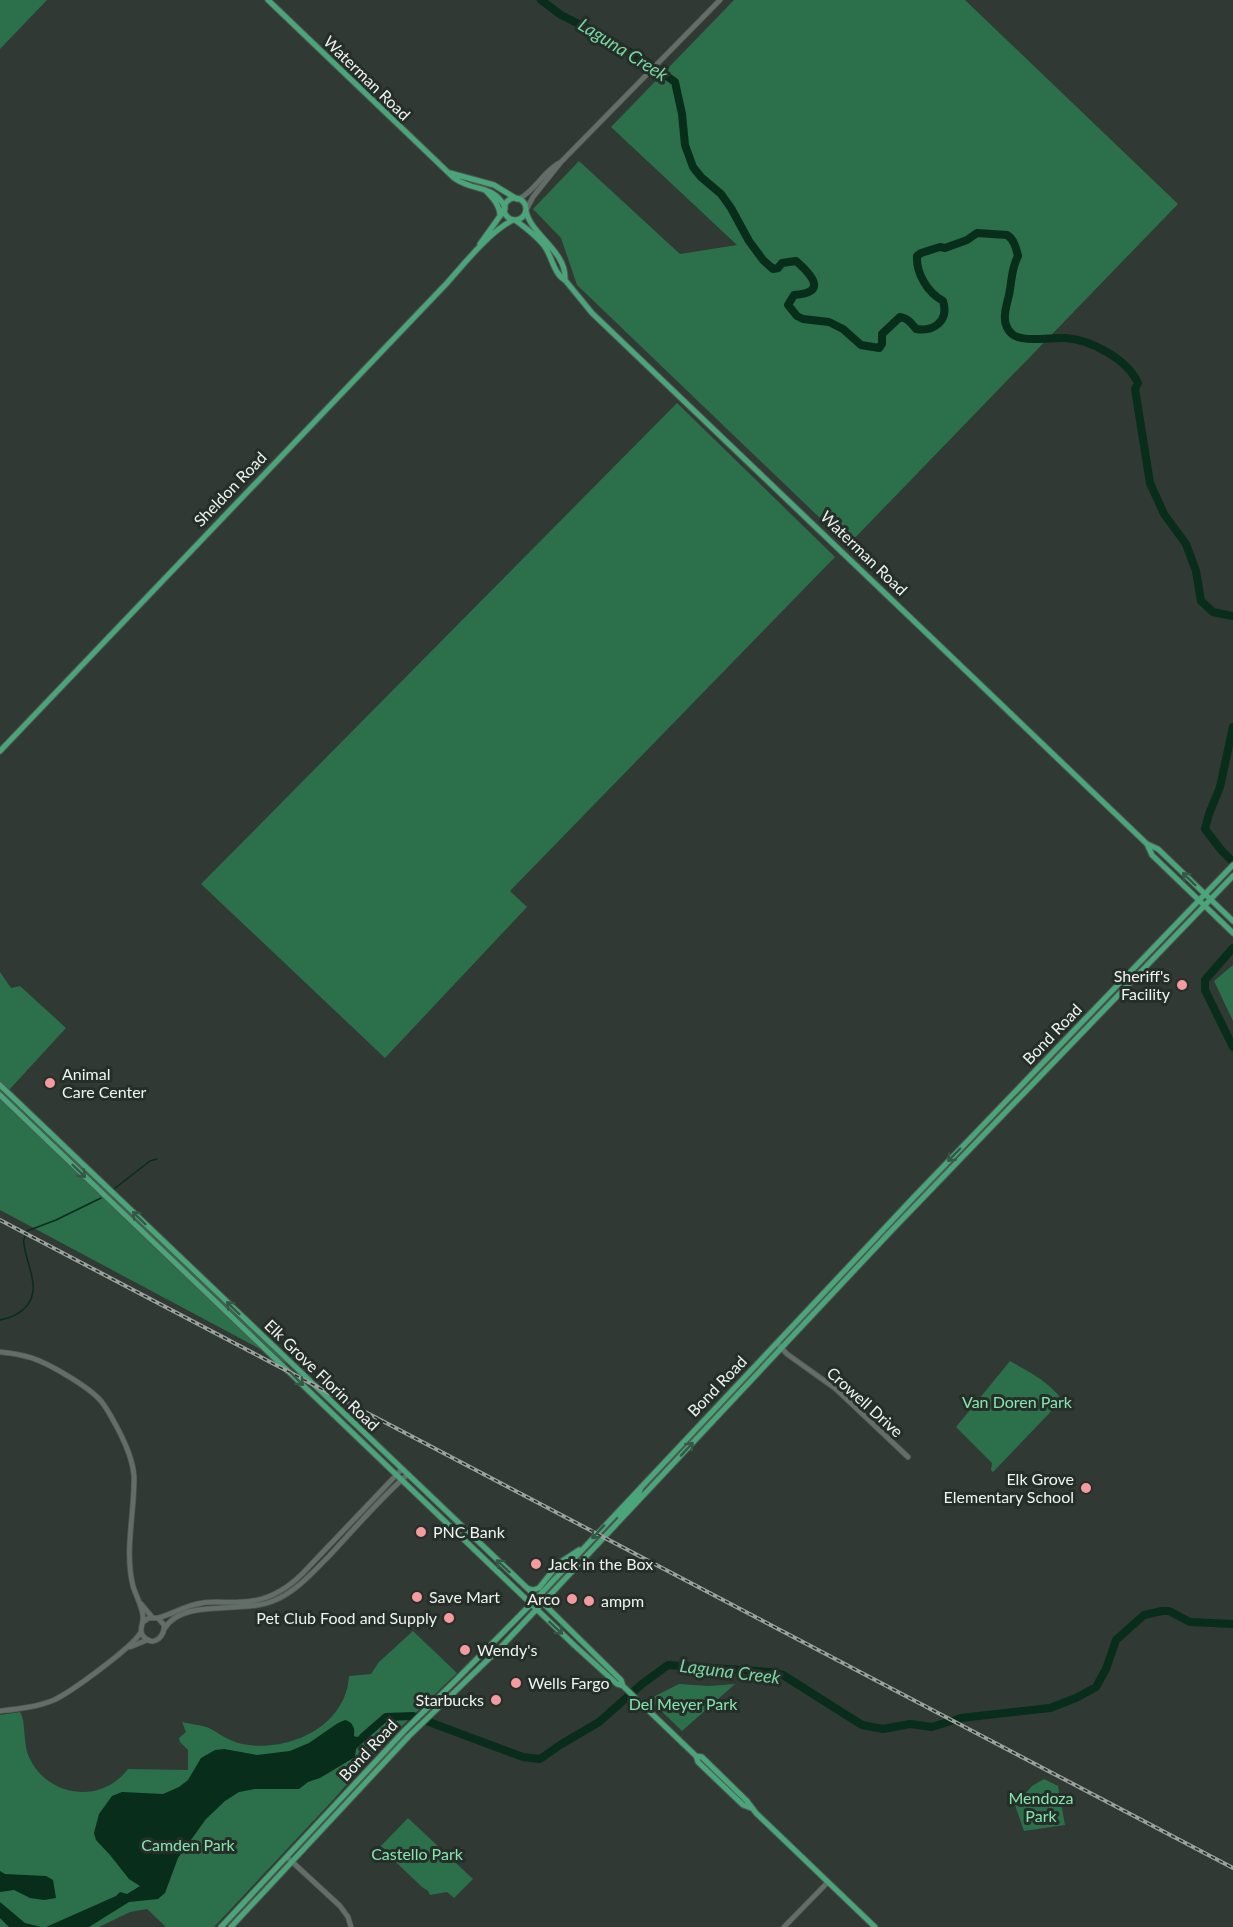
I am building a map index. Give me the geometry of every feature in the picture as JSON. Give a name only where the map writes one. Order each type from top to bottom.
[{"type":"main road","name":"Waterman Road","points":[[268,0],[426,153],[461,183],[497,194],[505,208]]},
{"type":"main road","name":"Waterman Road","points":[[450,173],[494,185],[518,199]]},
{"type":"main road","points":[[485,190],[496,202],[500,216]]},
{"type":"main road","points":[[518,199],[525,204],[526,210],[522,218],[514,220],[506,215],[505,208],[509,201],[518,199]]},
{"type":"main road","name":"Sheldon Road","points":[[480,246],[505,208]]},
{"type":"main road","name":"Waterman Road","points":[[526,210],[530,223],[552,247],[565,280]]},
{"type":"main road","name":"Waterman Road","points":[[514,220],[540,240],[560,278],[565,280],[592,313],[1147,844],[1158,849],[1231,919]]},
{"type":"main road","name":"Sheldon Road","points":[[0,751],[480,246],[504,224],[514,220]]},
{"type":"main road","name":"Waterman Road","points":[[1147,844],[1152,855],[1233,933]]},
{"type":"main road","name":"Bond Road","points":[[1207,897],[1233,865]]},
{"type":"main road","name":"Bond Road","points":[[407,1733],[437,1708],[542,1603],[704,1430],[914,1197],[1201,903],[1233,876]]},
{"type":"main road","name":"Bond Road","points":[[231,1927],[430,1706],[537,1598],[727,1395],[779,1346],[892,1230],[1201,903]]},
{"type":"main road","name":"Elk Grove Florin Road","points":[[0,1085],[275,1348],[404,1477],[430,1507],[617,1684],[623,1686],[696,1756],[702,1757],[710,1764],[747,1801],[751,1808],[875,1927]]},
{"type":"main road","name":"Elk Grove Florin Road","points":[[0,1095],[254,1339],[399,1472]]},
{"type":"main road","points":[[22,1116],[39,1122]]},
{"type":"main road","points":[[892,1230],[912,1204],[914,1197]]},
{"type":"main road","points":[[254,1339],[270,1348],[275,1348]]},
{"type":"main road","points":[[704,1430],[703,1425],[724,1402],[727,1395]]},
{"type":"main road","points":[[647,1492],[646,1486],[671,1458],[673,1452]]},
{"type":"main road","name":"Elk Grove Florin Road","points":[[404,1477],[527,1588],[621,1680],[623,1686]]},
{"type":"main road","points":[[616,1525],[620,1516],[639,1493],[641,1486]]},
{"type":"main road","points":[[430,1507],[449,1519],[453,1519]]},
{"type":"main road","points":[[456,1532],[461,1531],[471,1536]]},
{"type":"main road","points":[[527,1588],[533,1590],[539,1588],[559,1563],[571,1553],[583,1548]]},
{"type":"main road","points":[[592,1661],[598,1662],[608,1672],[611,1670]]},
{"type":"main road","points":[[437,1708],[462,1678],[462,1674]]},
{"type":"main road","name":"Bond Road","points":[[221,1927],[291,1860]]},
{"type":"street","points":[[518,199],[529,194],[555,165],[561,162],[661,62],[720,0]]},
{"type":"street","points":[[526,210],[533,197],[561,162]]},
{"type":"street","name":"Crowell Drive","points":[[779,1346],[786,1354],[836,1389],[908,1457]]},
{"type":"street","points":[[0,1352],[27,1357],[45,1364],[90,1391],[110,1413],[126,1445],[133,1470],[130,1569],[134,1590],[143,1615],[141,1632],[128,1648]]},
{"type":"street","points":[[143,1622],[202,1603],[261,1599],[287,1587],[303,1574],[399,1472]]},
{"type":"street","points":[[0,1711],[55,1700],[128,1648],[147,1640],[159,1639],[172,1620],[189,1612],[206,1608],[255,1607],[287,1594],[308,1578],[404,1477]]},
{"type":"street","points":[[139,1602],[162,1622],[165,1628]]},
{"type":"street","points":[[141,1632],[147,1640]]},
{"type":"street","points":[[291,1860],[340,1906],[348,1917],[351,1927]]},
{"type":"street","points":[[784,1927],[828,1882]]},
{"type":"green space","points":[[0,0],[47,0],[0,49]]},
{"type":"green space","points":[[734,0],[965,0],[1178,204],[848,545],[577,285],[561,238],[533,209],[579,161],[680,254],[737,245],[611,127]]},
{"type":"green space","points":[[677,403],[835,557],[510,891],[527,907],[385,1058],[201,884]]},
{"type":"green space","points":[[1233,965],[1233,1021],[1214,981]]},
{"type":"green space","points":[[0,972],[11,988],[20,986],[66,1028],[9,1090],[303,1372],[0,1210]]},
{"type":"green space","name":"Van Doren Park","points":[[1010,1361],[1045,1382],[1062,1400],[993,1472],[992,1463],[956,1427]]},
{"type":"green space","name":"Camden Park","points":[[413,1631],[457,1673],[374,1753],[214,1927],[166,1927],[147,1909],[130,1912],[99,1927],[0,1927],[0,1715],[20,1712],[29,1757],[48,1781],[75,1792],[90,1792],[104,1788],[128,1769],[188,1770],[188,1750],[179,1738],[186,1732],[182,1722],[209,1728],[237,1743],[260,1746],[295,1740],[312,1732],[326,1722],[337,1709],[345,1694],[349,1676],[371,1674],[379,1662]]},
{"type":"green space","name":"Del Meyer Park","points":[[679,1684],[709,1686],[735,1684],[682,1731],[651,1701],[655,1696]]},
{"type":"green space","name":"Mendoza Park","points":[[1044,1779],[1058,1786],[1065,1825],[1024,1831],[1015,1805],[1032,1786]]},
{"type":"green space","name":"Castello Park","points":[[408,1818],[473,1879],[454,1898],[447,1892],[430,1895],[380,1847]]},
{"type":"shaded area","points":[[345,1720],[353,1726],[354,1736],[357,1737],[370,1731],[368,1738],[356,1749],[355,1757],[299,1789],[255,1789],[239,1792],[225,1801],[206,1819],[178,1858],[165,1893],[158,1899],[129,1902],[89,1927],[46,1927],[116,1896],[120,1892],[127,1894],[140,1886],[129,1879],[96,1840],[94,1833],[99,1814],[112,1796],[122,1792],[163,1794],[188,1780],[201,1758],[215,1750],[224,1749],[257,1755],[290,1751],[309,1743]]},
{"type":"shaded area","points":[[0,1871],[5,1874],[46,1876],[53,1880],[56,1898],[44,1900],[30,1898],[14,1890],[0,1892]]},
{"type":"shaded area","points":[[0,1902],[25,1923],[41,1927],[9,1927],[0,1918]]},
{"type":"waterway","name":"Laguna Creek","points":[[541,0],[561,15],[647,62],[675,82],[682,114],[685,145],[693,167],[721,194],[763,260],[773,269],[778,268],[782,263],[796,261],[814,282],[811,291],[794,295],[788,305],[797,316],[803,319],[829,322],[843,329],[861,345],[879,348],[882,344],[882,334],[900,317],[916,329],[929,329],[942,319],[943,301],[932,293],[924,282],[918,269],[917,256],[967,240],[977,233],[1007,235],[1014,244],[1018,256],[1005,310],[1008,330],[1016,337],[1022,338],[1066,338],[1086,342],[1107,352],[1133,374],[1138,383],[1135,389],[1150,483],[1164,514],[1186,544],[1196,571],[1201,601],[1213,612],[1233,616]]},
{"type":"waterway","name":"Laguna Creek","points":[[1233,727],[1220,787],[1205,829],[1233,862]]},
{"type":"waterway","name":"Laguna Creek","points":[[1233,948],[1205,980],[1205,990],[1233,1047]]},
{"type":"waterway","points":[[114,1189],[150,1161],[157,1159]]},
{"type":"waterway","points":[[0,1320],[14,1316],[25,1308],[33,1293],[24,1242],[27,1231],[101,1198]]},
{"type":"waterway","name":"Laguna Creek","points":[[363,1737],[386,1717],[413,1716],[523,1757],[540,1759],[599,1722],[642,1684],[668,1665],[770,1672],[783,1675],[862,1725],[883,1729],[910,1724],[932,1727],[961,1718],[1050,1708],[1076,1698],[1096,1687],[1106,1669],[1116,1640],[1144,1615],[1169,1611],[1190,1622],[1233,1624]]},
{"type":"railway","points":[[0,1220],[1233,1868]]},
{"type":"place","name":"Sheriff's Facility","points":[[1182,985]]},
{"type":"place","name":"Animal Care Center","points":[[50,1083]]},
{"type":"place","name":"Elk Grove Elementary School","points":[[1086,1488]]},
{"type":"place","name":"PNC Bank","points":[[421,1532]]},
{"type":"place","name":"Jack in the Box","points":[[536,1564]]},
{"type":"place","name":"Save Mart","points":[[417,1597]]},
{"type":"place","name":"Arco","points":[[572,1599]]},
{"type":"place","name":"ampm","points":[[589,1601]]},
{"type":"place","name":"Pet Club Food and Supply","points":[[449,1618]]},
{"type":"place","name":"Wendy's","points":[[465,1650]]},
{"type":"place","name":"Wells Fargo","points":[[516,1683]]},
{"type":"place","name":"Starbucks","points":[[496,1700]]}]
